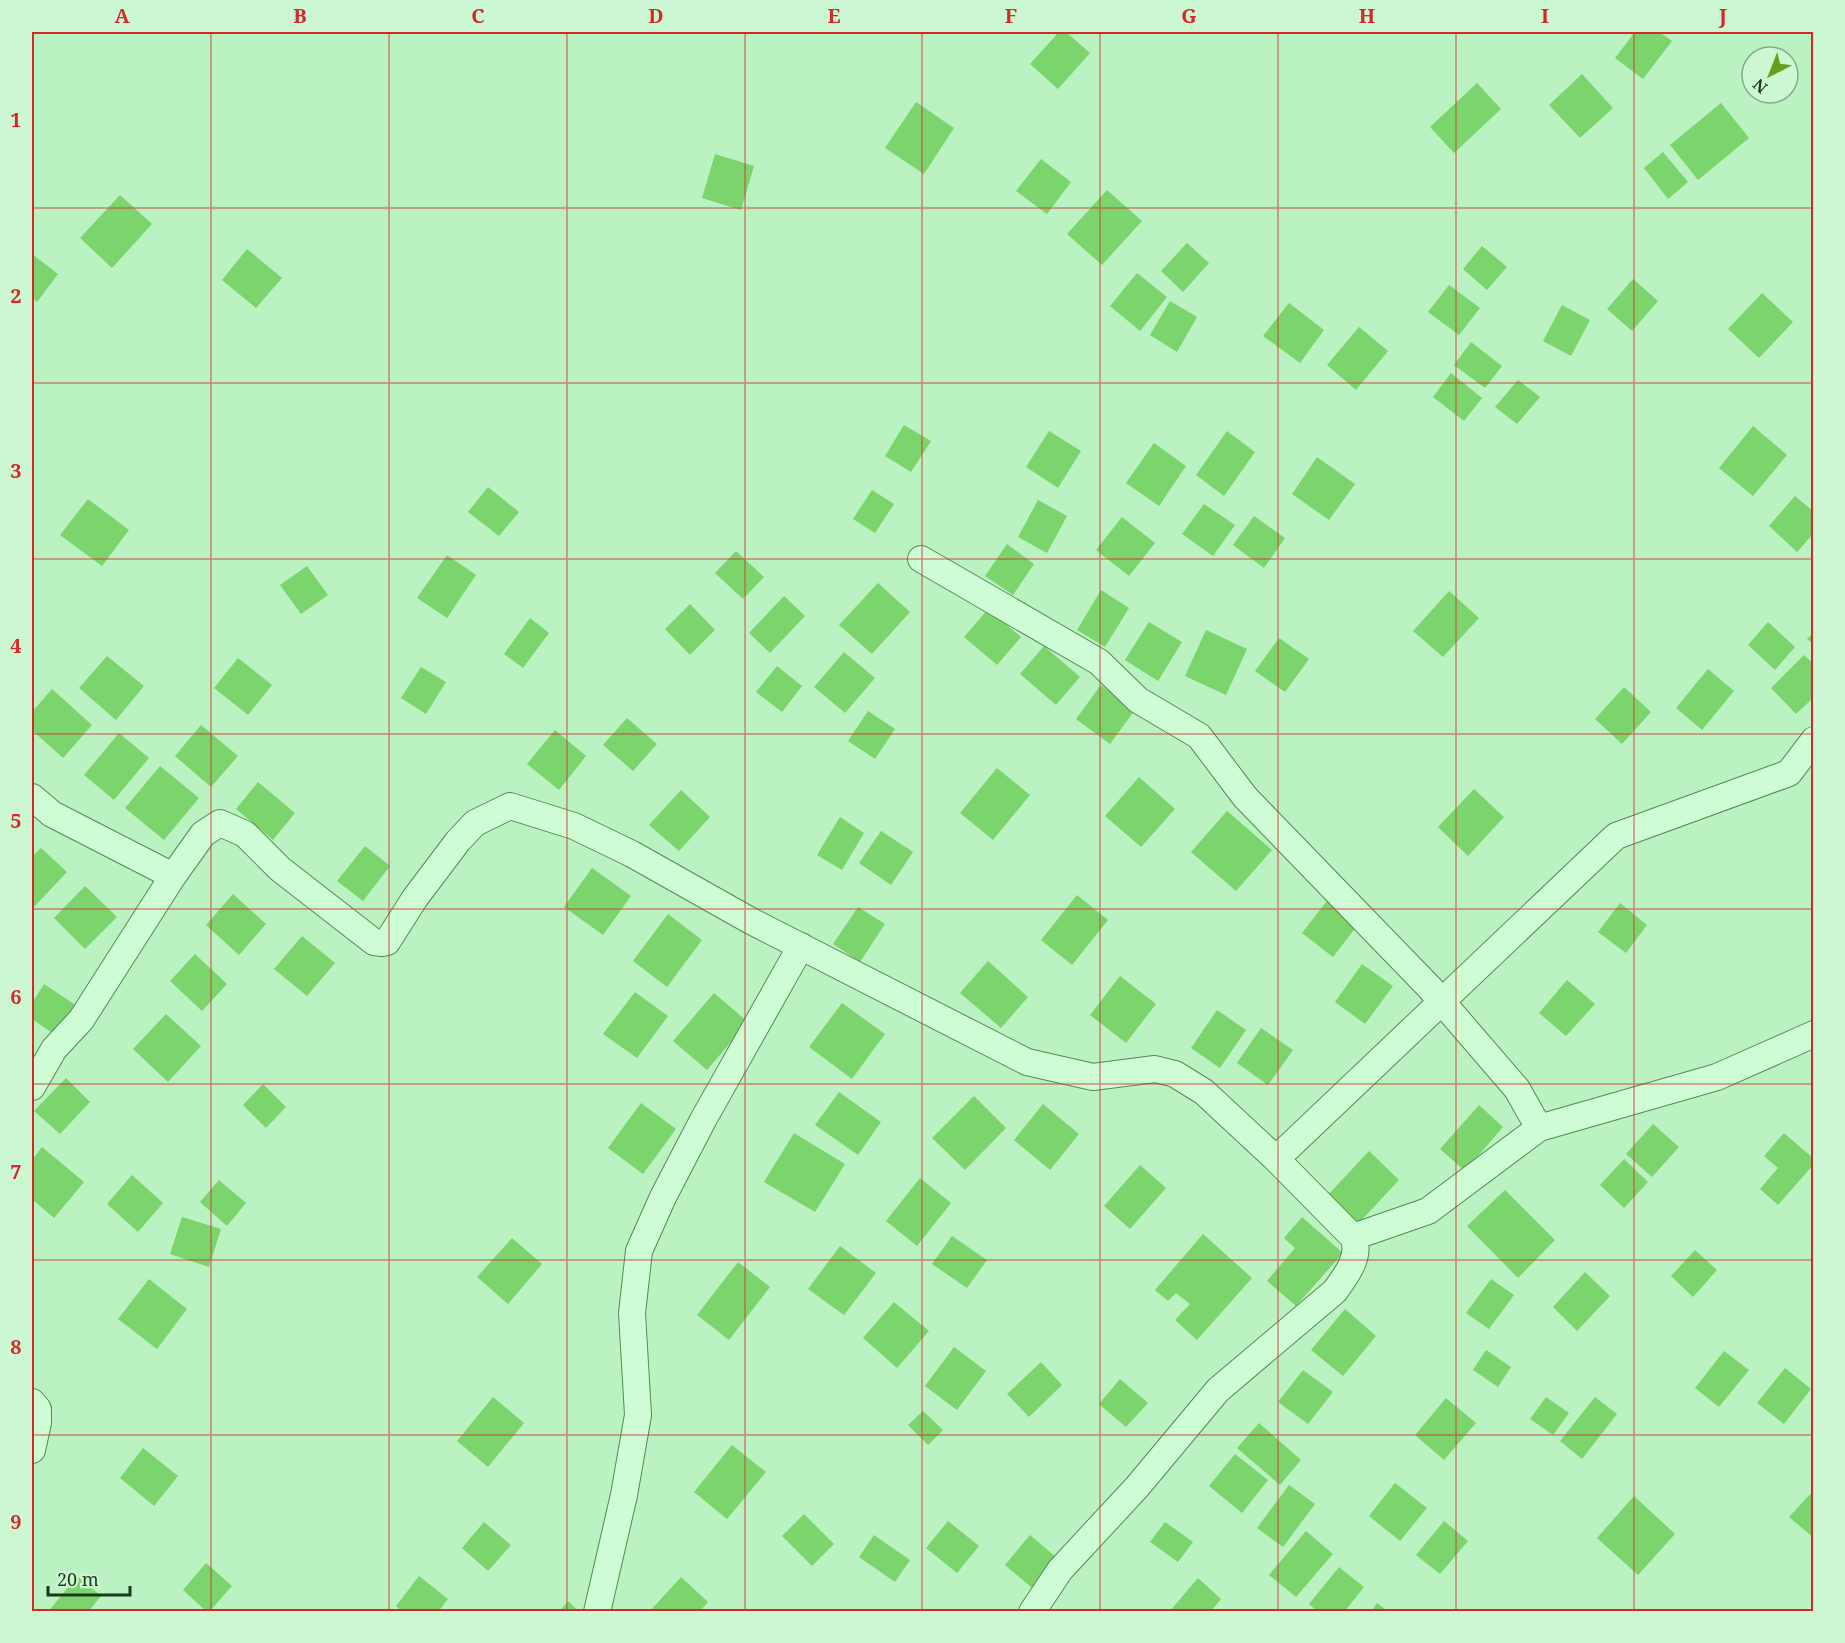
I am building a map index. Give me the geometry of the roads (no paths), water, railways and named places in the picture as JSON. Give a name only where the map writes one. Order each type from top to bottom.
[{"type":"street","points":[[921,559],[1099,662],[1138,700],[1199,736],[1245,796],[1441,1002],[1516,1089],[1539,1128]]},
{"type":"street","points":[[1276,1159],[1616,836],[1789,773],[1814,740]]},
{"type":"street","points":[[32,797],[52,814],[173,876]]},
{"type":"street","points":[[32,1087],[54,1049],[81,1020],[173,876],[203,834],[220,823],[245,834],[280,869],[310,894],[374,942],[382,943],[387,942],[458,841],[476,823],[510,806],[574,826],[632,854],[801,946],[1027,1062],[1093,1077],[1155,1069],[1175,1074],[1204,1092],[1276,1159],[1353,1237],[1356,1246],[1349,1272],[1335,1292],[1218,1390],[1137,1487],[1060,1570],[1032,1611]]},
{"type":"street","points":[[597,1611],[624,1495],[638,1415],[632,1313],[639,1251],[663,1197],[703,1120],[801,946]]},
{"type":"street","points":[[1353,1237],[1428,1211],[1539,1128],[1717,1077],[1814,1034]]},
{"type":"street","points":[[32,1402],[38,1409],[38,1423],[32,1450]]}]
